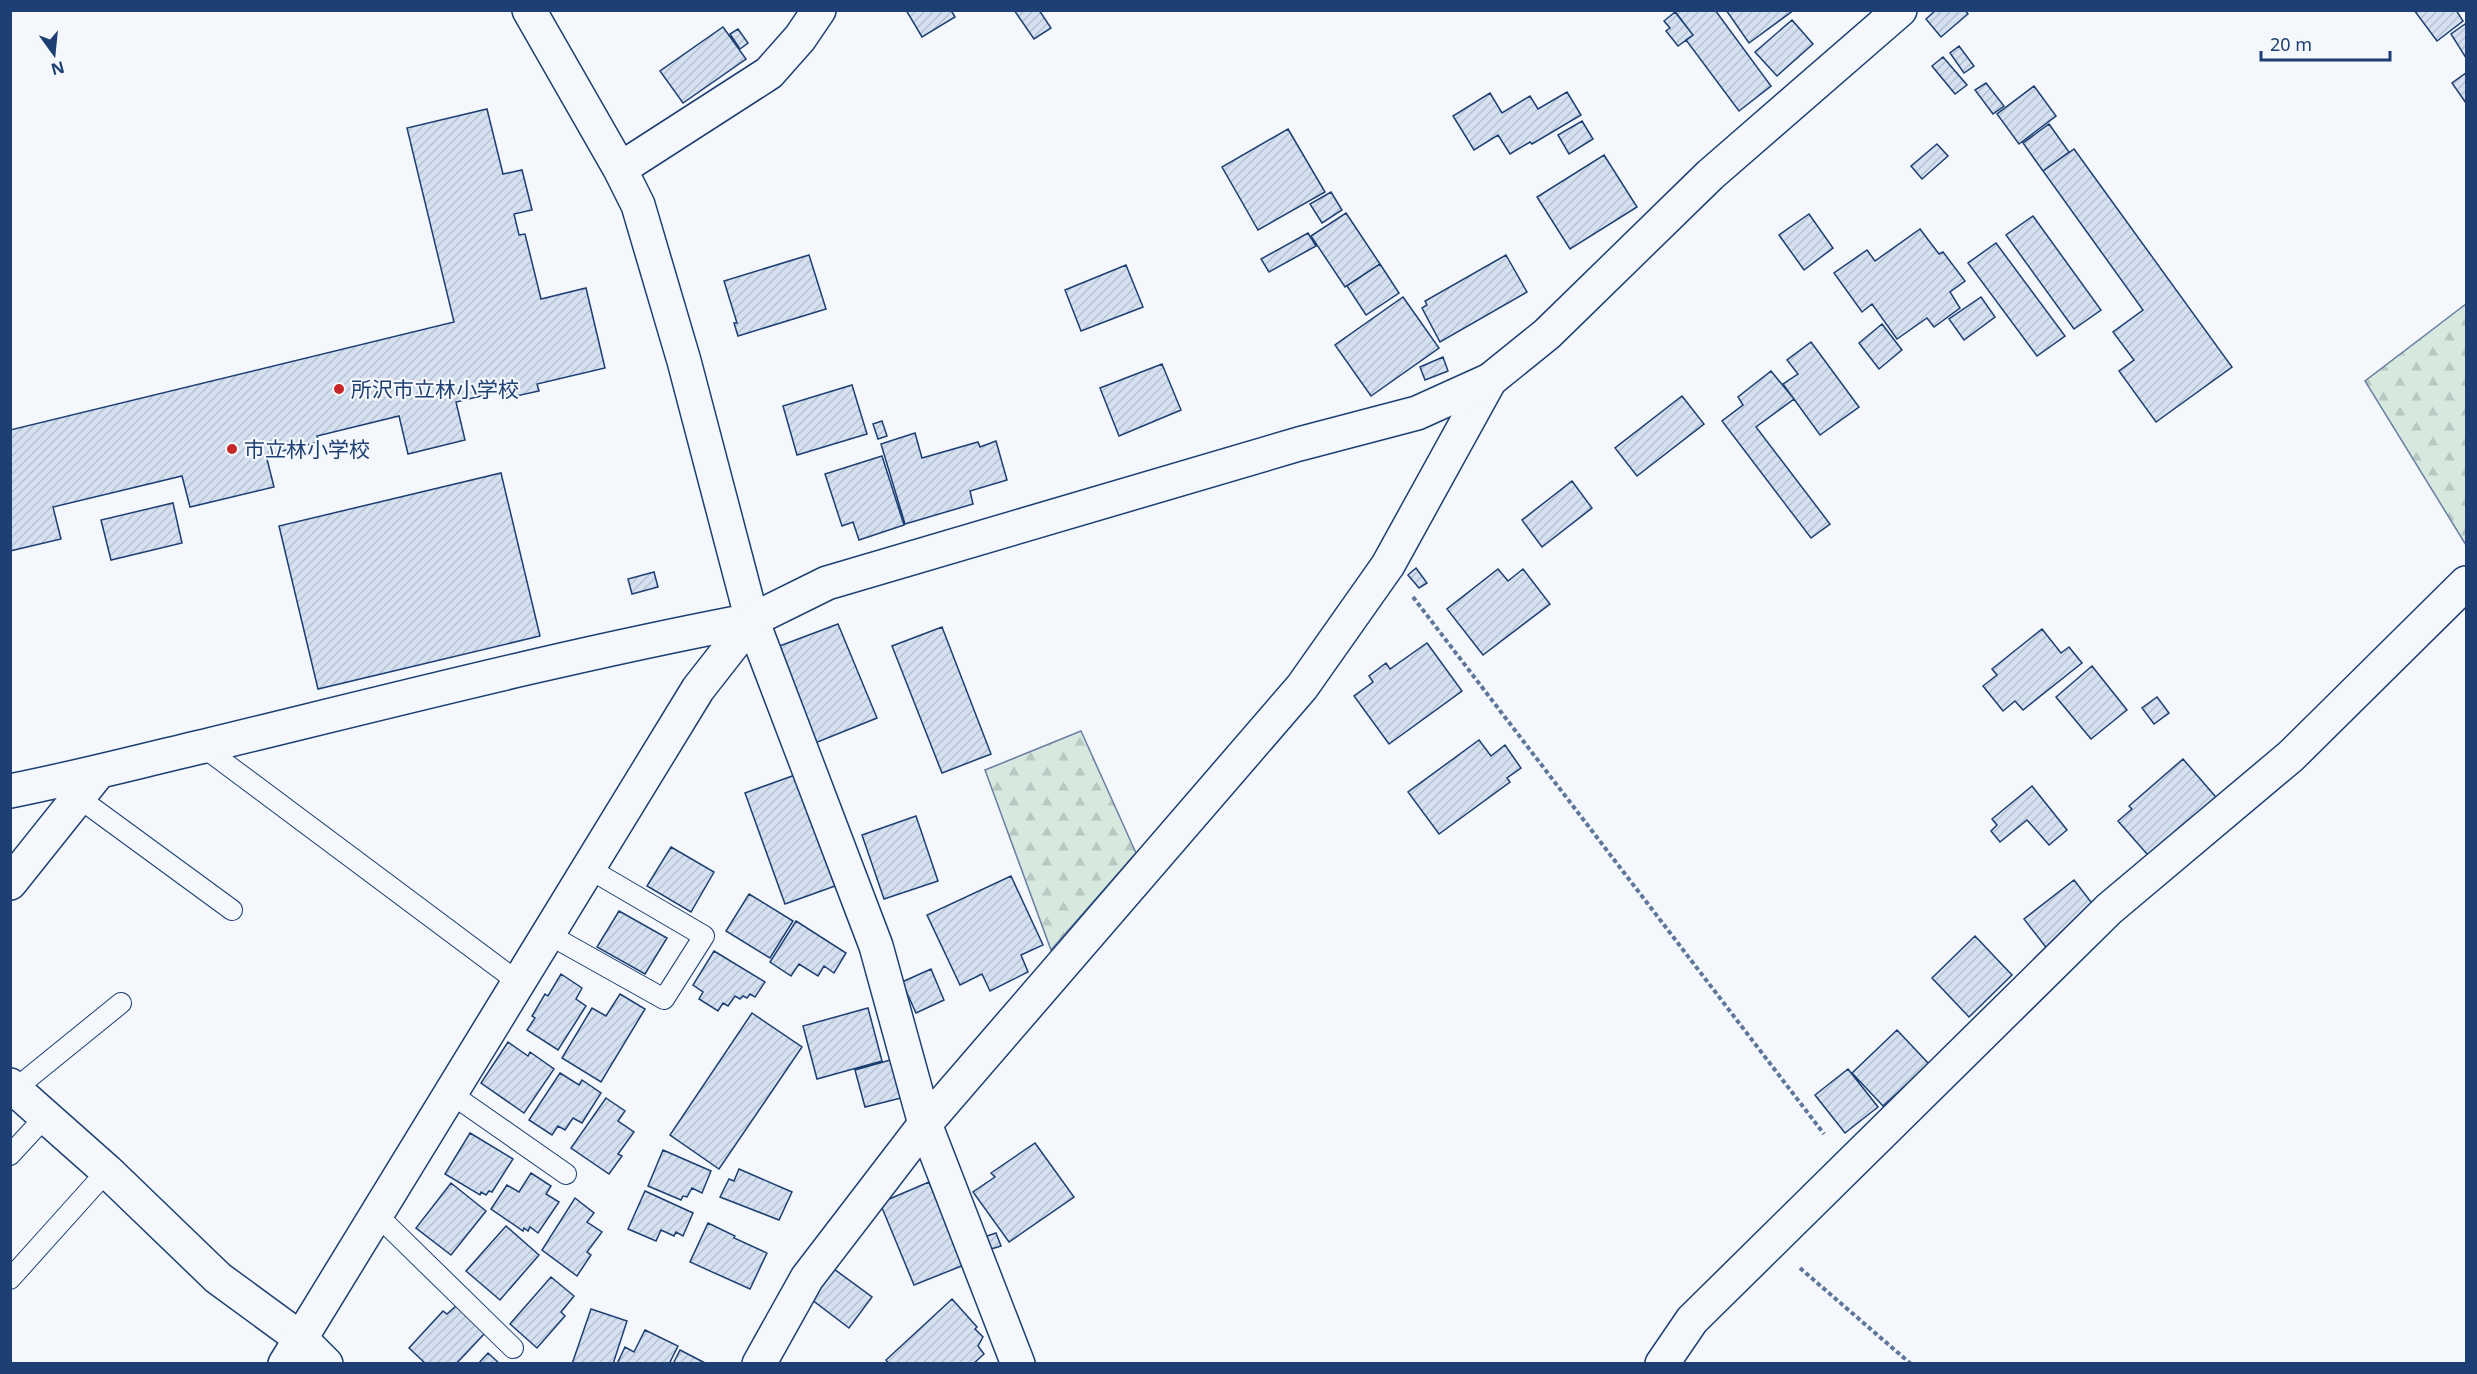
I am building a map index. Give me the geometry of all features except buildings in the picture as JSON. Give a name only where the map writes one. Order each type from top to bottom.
[{"type":"street","points":[[529,10],[620,169],[638,205],[684,361],[752,621],[876,946],[925,1124],[1018,1364]]},
{"type":"street","points":[[620,169],[769,73],[800,38],[819,10]]},
{"type":"street","points":[[10,791],[88,786],[202,746],[652,639],[752,621],[827,584],[1299,444],[1417,413],[1490,380],[1547,334],[1710,175],[1900,10]]},
{"type":"street","points":[[759,1364],[807,1278],[925,1124],[1302,687],[1388,565],[1490,380]]},
{"type":"street","points":[[1662,1364],[1692,1320],[2109,909],[2291,756],[2466,583]]},
{"type":"street","points":[[292,1351],[698,689],[752,621]]},
{"type":"street","points":[[10,883],[88,786]]},
{"type":"street","points":[[13,1087],[107,1171],[292,1351],[326,1364]]},
{"type":"lane","points":[[202,746],[518,982]]},
{"type":"lane","points":[[88,786],[232,910]]},
{"type":"lane","points":[[548,934],[664,999],[704,936],[588,868]]},
{"type":"lane","points":[[13,1087],[121,1003]]},
{"type":"lane","points":[[450,1094],[566,1174]]},
{"type":"lane","points":[[10,1155],[46,1116]]},
{"type":"lane","points":[[10,1279],[107,1171]]},
{"type":"lane","points":[[376,1214],[513,1348]]},
{"type":"path","points":[[1388,565],[1848,1165]]},
{"type":"path","points":[[1770,1243],[1911,1364]]},
{"type":"green space","points":[[2466,304],[2466,545],[2365,381]]},
{"type":"green space","points":[[1081,731],[1136,853],[1051,950],[985,770]]},
{"type":"place","name":"所沢市立林小学校","points":[[339,389]]},
{"type":"place","name":"市立林小学校","points":[[232,449]]}]
